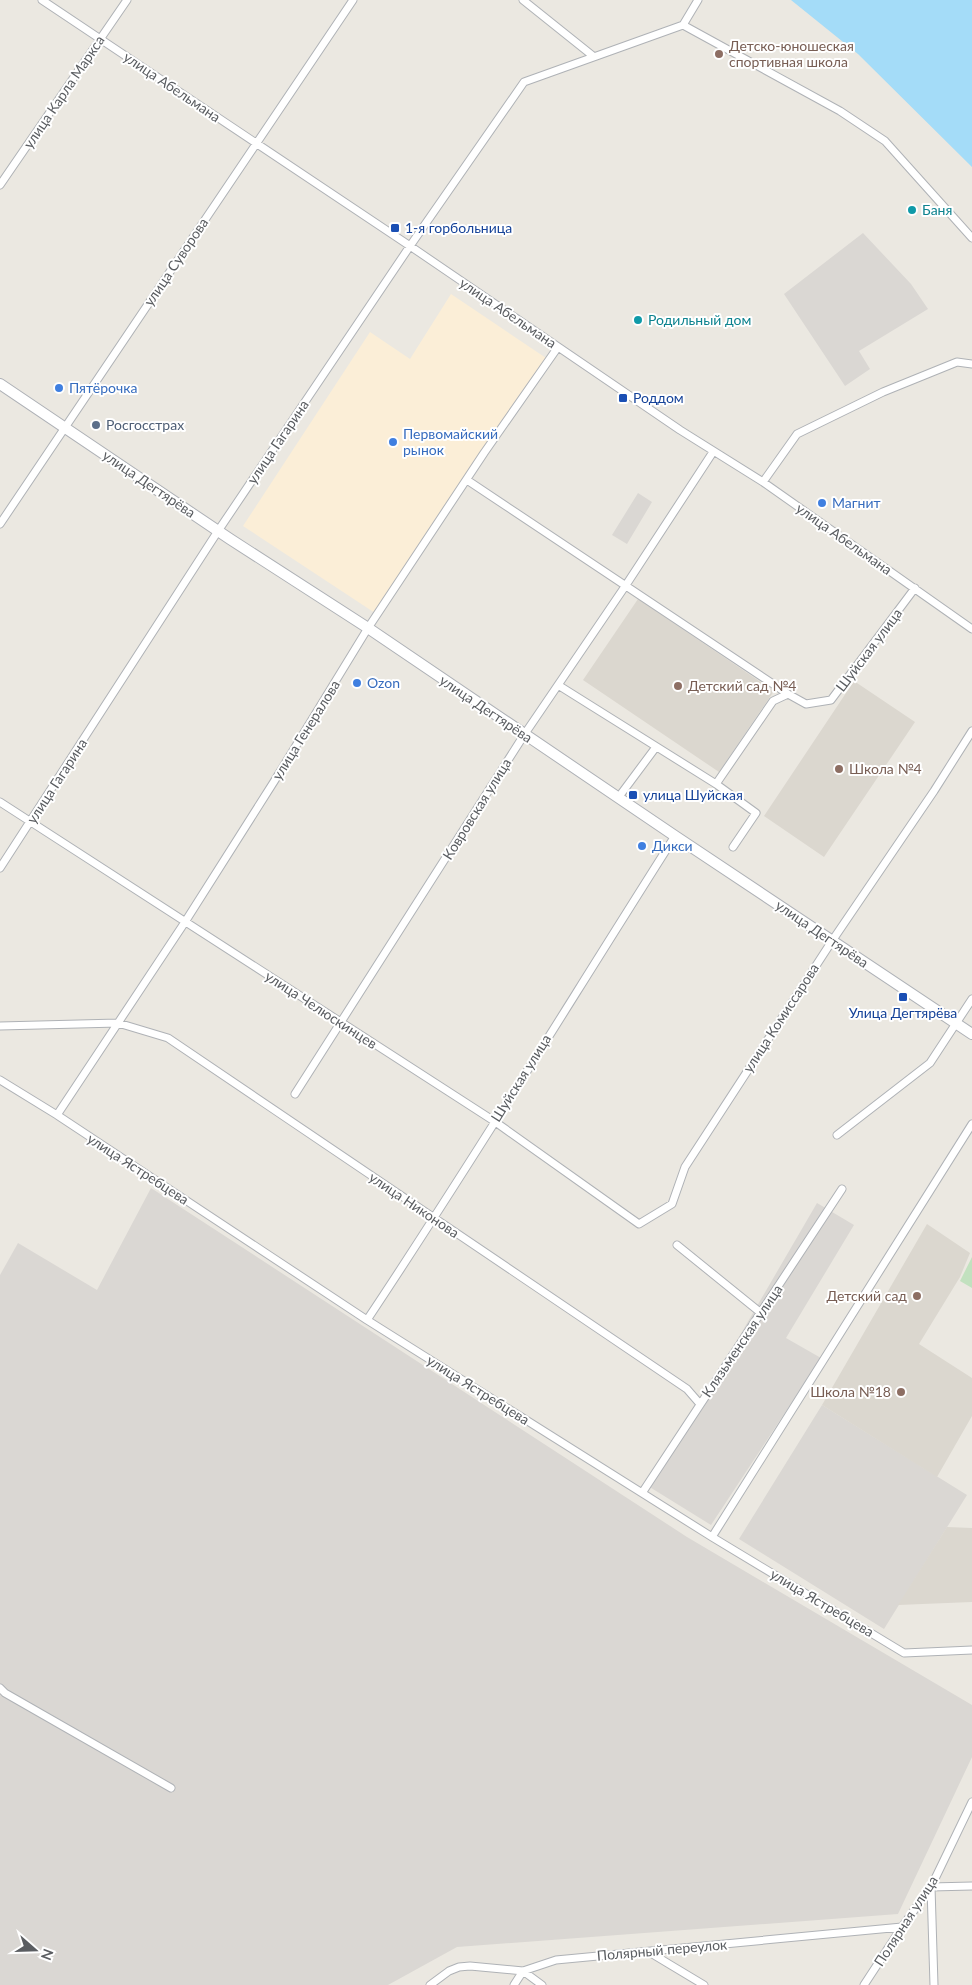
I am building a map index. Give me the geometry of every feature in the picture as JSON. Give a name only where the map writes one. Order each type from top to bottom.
[{"type":"main road","name":"улица Дегтярёва","points":[[0,384],[218,531],[368,628],[618,798],[972,1034]]},
{"type":"street","name":"улица Абельмана","points":[[42,0],[410,246],[713,452],[763,482],[972,629]]},
{"type":"street","name":"улица Карла Маркса","points":[[0,185],[127,0]]},
{"type":"street","name":"улица Суворова","points":[[0,524],[353,0]]},
{"type":"street","points":[[523,0],[593,56]]},
{"type":"street","points":[[698,0],[683,25],[840,111],[885,141],[972,238]]},
{"type":"street","name":"улица Гагарина","points":[[0,868],[218,531],[410,246],[524,82],[683,25]]},
{"type":"street","name":"улица Генералова","points":[[56,1115],[118,1023],[275,780],[368,628],[558,347]]},
{"type":"street","points":[[763,482],[797,434],[882,392],[957,362],[972,364]]},
{"type":"street","name":"Ковровская улица","points":[[295,1094],[342,1023],[524,734],[626,585],[713,452]]},
{"type":"street","name":"Шуйская улица","points":[[467,480],[565,547],[806,704],[832,700],[915,588]]},
{"type":"street","points":[[558,685],[716,784],[756,813],[733,847]]},
{"type":"street","points":[[716,784],[773,701],[788,694]]},
{"type":"street","name":"улица Комиссарова","points":[[639,1224],[672,1204],[685,1167],[832,940],[934,791],[972,731]]},
{"type":"street","points":[[618,798],[656,747]]},
{"type":"street","name":"улица Челюскинцев","points":[[0,802],[494,1121],[639,1224]]},
{"type":"street","name":"Шуйская улица","points":[[367,1320],[434,1218],[675,836]]},
{"type":"street","points":[[837,1135],[930,1063],[972,999]]},
{"type":"street","name":"улица Никонова","points":[[0,1026],[118,1023],[168,1038],[687,1389],[700,1404]]},
{"type":"street","name":"улица Ястребцева","points":[[0,1080],[367,1320],[712,1538],[904,1654],[972,1650]]},
{"type":"street","points":[[712,1538],[972,1124]]},
{"type":"street","name":"Клязьменская улица","points":[[642,1493],[842,1189]]},
{"type":"street","points":[[677,1245],[761,1313]]},
{"type":"street","points":[[0,1688],[5,1694],[171,1788]]},
{"type":"street","name":"Полярная улица","points":[[864,1985],[931,1887],[972,1802]]},
{"type":"street","points":[[934,1985],[931,1887],[972,1886]]},
{"type":"street","name":"Полярный переулок","points":[[430,1985],[459,1967],[470,1966],[523,1972],[556,1960],[902,1928]]},
{"type":"street","points":[[649,1952],[704,1985]]},
{"type":"street","points":[[514,1985],[523,1972],[542,1985]]},
{"type":"shaded area","points":[[863,233],[911,284],[928,309],[859,351],[870,369],[845,386],[784,294]]},
{"type":"shaded area","name":"Первомайский рынок","points":[[451,294],[546,358],[375,613],[243,526],[370,332],[410,359]]},
{"type":"shaded area","points":[[638,493],[652,502],[627,544],[612,535]]},
{"type":"shaded area","name":"Детский сад №4","points":[[638,599],[774,691],[719,772],[583,680]]},
{"type":"shaded area","name":"Школа №4","points":[[854,681],[915,722],[824,857],[764,816]]},
{"type":"shaded area","points":[[151,1188],[687,1537],[972,1705],[972,1757],[898,1914],[457,1947],[388,1985],[0,1985],[0,1275],[18,1243],[97,1290]]},
{"type":"shaded area","points":[[817,1203],[854,1225],[786,1338],[821,1358],[711,1525],[648,1486],[700,1404]]},
{"type":"shaded area","name":"Школа №18","points":[[927,1224],[970,1253],[960,1277],[919,1344],[972,1378],[972,1416],[937,1477],[822,1405]]},
{"type":"shaded area","points":[[822,1405],[967,1495],[884,1629],[739,1539]]},
{"type":"shaded area","points":[[947,1527],[972,1528],[972,1602],[898,1605]]},
{"type":"green space","points":[[972,1257],[972,1288],[960,1281]]},
{"type":"water","points":[[791,0],[972,0],[972,167],[858,54]]},
{"type":"place","name":"Детско-юношеская спортивная школа","points":[[719,54]]},
{"type":"place","name":"Баня","points":[[912,210]]},
{"type":"place","name":"1-я горбольница","points":[[395,228]]},
{"type":"place","name":"Родильный дом","points":[[638,320]]},
{"type":"place","name":"Пятёрочка","points":[[59,388]]},
{"type":"place","name":"Роддом","points":[[623,398]]},
{"type":"place","name":"Росгосстрах","points":[[96,425]]},
{"type":"place","name":"Первомайский рынок","points":[[393,442]]},
{"type":"place","name":"Магнит","points":[[822,503]]},
{"type":"place","name":"Ozon","points":[[357,683]]},
{"type":"place","name":"Детский сад №4","points":[[678,686]]},
{"type":"place","name":"Школа №4","points":[[839,769]]},
{"type":"place","name":"улица Шуйская","points":[[633,795]]},
{"type":"place","name":"Дикси","points":[[642,846]]},
{"type":"place","name":"Улица Дегтярёва","points":[[903,997]]},
{"type":"place","name":"Детский сад","points":[[917,1296]]},
{"type":"place","name":"Школа №18","points":[[901,1392]]}]
